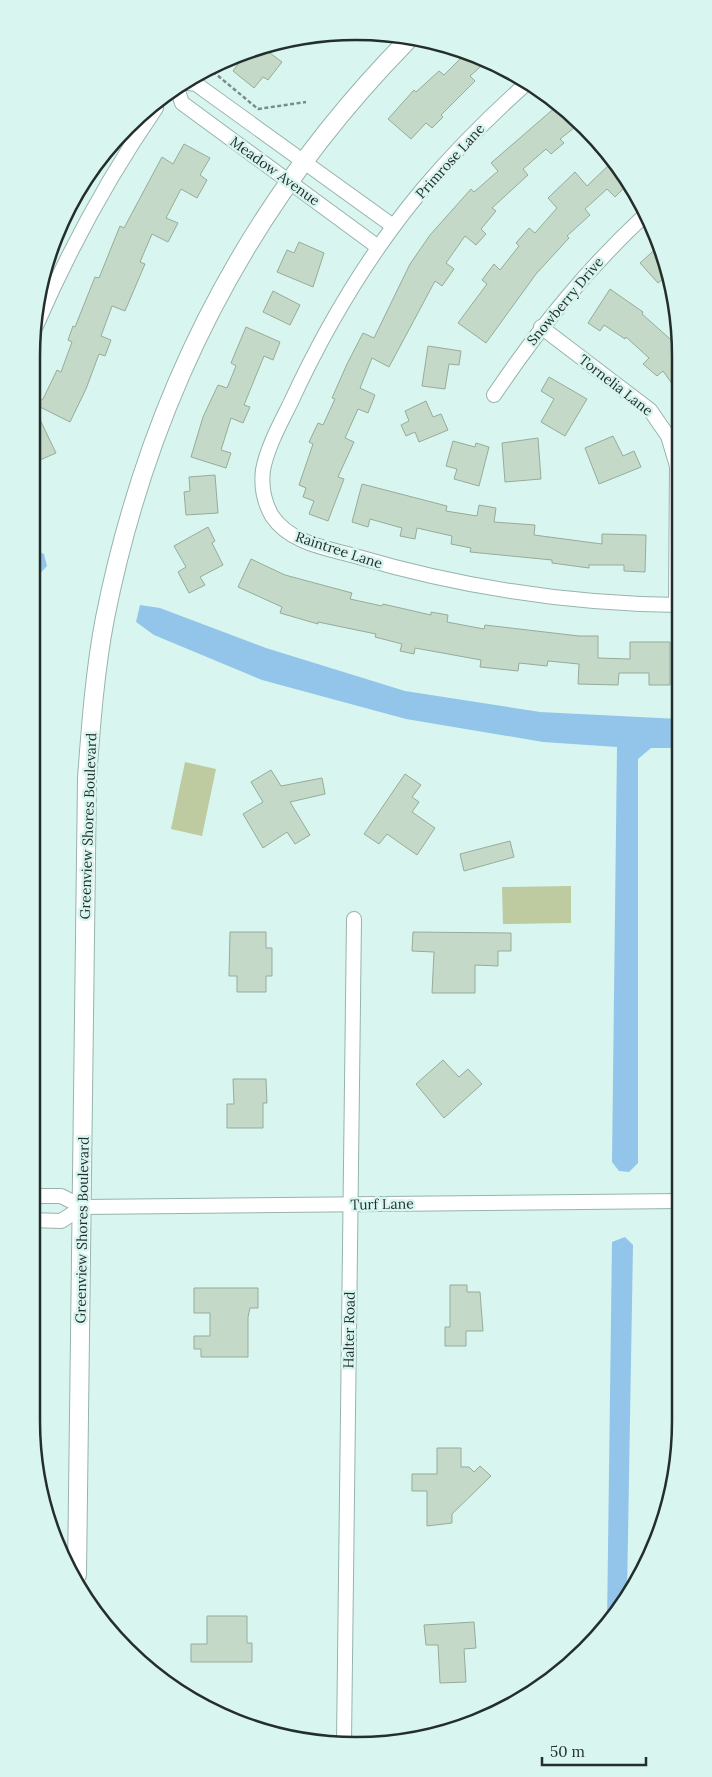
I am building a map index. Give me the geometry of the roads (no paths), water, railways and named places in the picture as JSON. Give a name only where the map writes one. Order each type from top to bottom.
[{"type":"street","name":"Greenview Shores Boulevard","points":[[77,1569],[87,778],[94,687],[105,619],[124,533],[182,368],[222,290],[303,161],[338,116],[404,44]]},
{"type":"street","name":"Meadow Avenue","points":[[195,84],[393,226]]},
{"type":"street","name":"Primrose Lane","points":[[378,247],[393,226],[460,149],[523,87]]},
{"type":"street","name":"Meadow Avenue","points":[[179,94],[182,103],[378,247]]},
{"type":"street","points":[[44,309],[75,242],[152,115]]},
{"type":"street","name":"Snowberry Drive","points":[[494,395],[541,327],[580,280],[641,220]]},
{"type":"street","name":"Raintree Lane","points":[[378,247],[334,318],[307,367],[266,458],[263,477],[264,496],[279,524],[291,534],[306,542],[381,564],[474,585],[600,601],[672,605]]},
{"type":"street","name":"Tornelia Lane","points":[[541,327],[650,410],[668,436],[672,449]]},
{"type":"street","name":"Halter Road","points":[[344,1736],[354,918]]},
{"type":"street","name":"Turf Lane","points":[[40,1196],[61,1196],[83,1207],[672,1202]]},
{"type":"street","name":"Turf Lane","points":[[40,1220],[61,1220],[83,1207]]},
{"type":"water","points":[[40,552],[44,554],[47,566],[40,574]]},
{"type":"water","points":[[140,605],[160,608],[266,648],[405,691],[540,712],[672,719],[672,748],[651,748],[638,759],[638,1163],[629,1172],[619,1171],[612,1162],[617,747],[543,742],[406,719],[262,680],[154,635],[136,622]]},
{"type":"water","points":[[625,1237],[633,1245],[627,1584],[607,1613],[612,1242]]}]
